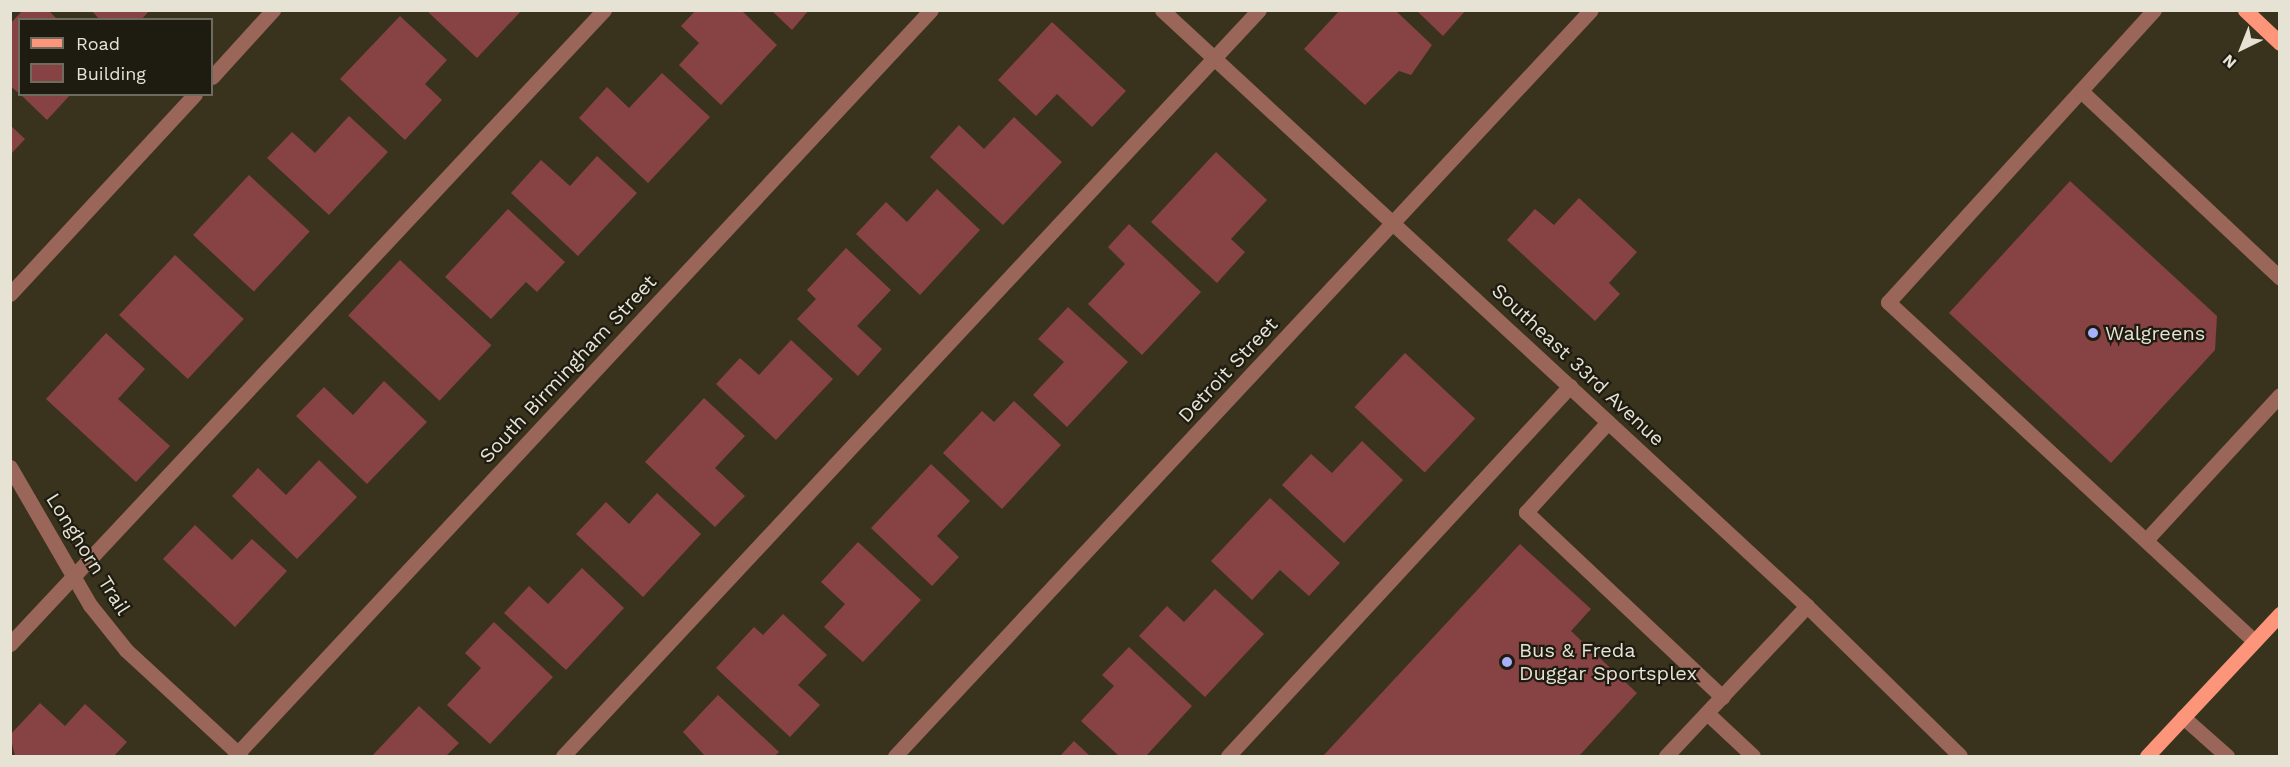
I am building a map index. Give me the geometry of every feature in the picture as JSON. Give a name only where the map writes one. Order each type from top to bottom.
[{"type":"main road","points":[[2245,10],[2280,43]]},
{"type":"main road","points":[[2147,756],[2280,614]]},
{"type":"street","points":[[213,76],[273,10]]},
{"type":"street","points":[[10,644],[604,10]]},
{"type":"street","name":"South Birmingham Street","points":[[238,756],[931,10]]},
{"type":"street","name":"Southeast 33rd Avenue","points":[[1162,10],[1807,606],[1960,756]]},
{"type":"street","points":[[563,756],[1259,10]]},
{"type":"street","name":"Detroit Street","points":[[896,756],[1591,10]]},
{"type":"street","points":[[2154,10],[1888,302],[2254,641]]},
{"type":"street","points":[[2081,91],[2280,278]]},
{"type":"street","points":[[10,294],[193,96]]},
{"type":"street","points":[[1228,756],[1570,386]]},
{"type":"street","points":[[2146,540],[2280,395]]},
{"type":"street","points":[[1608,422],[1526,512],[1722,697]]},
{"type":"street","name":"Longhorn Trail","points":[[10,467],[73,576],[126,650],[238,756]]},
{"type":"street","points":[[1666,756],[1807,606]]},
{"type":"street","points":[[1707,713],[1753,756]]},
{"type":"street","points":[[2183,717],[2227,756]]},
{"type":"building","points":[[23,10],[48,10],[56,18],[18,18],[18,92],[10,86],[10,24]]},
{"type":"building","points":[[91,10],[150,10],[143,18],[98,18]]},
{"type":"building","points":[[426,10],[522,10],[477,58]]},
{"type":"building","points":[[696,10],[741,10],[777,45],[721,105],[679,65],[699,43],[681,26]]},
{"type":"building","points":[[771,10],[809,10],[792,30]]},
{"type":"building","points":[[1340,10],[1395,10],[1432,45],[1411,75],[1399,71],[1365,105],[1304,49]]},
{"type":"building","points":[[1416,10],[1466,10],[1443,36]]},
{"type":"building","points":[[400,16],[447,60],[425,84],[442,100],[405,140],[340,79]]},
{"type":"building","points":[[1052,22],[1126,91],[1092,127],[1057,94],[1036,116],[998,80]]},
{"type":"building","points":[[662,73],[710,117],[648,183],[579,118],[607,87],[629,108]]},
{"type":"building","points":[[22,96],[69,96],[47,120]]},
{"type":"building","points":[[349,116],[388,152],[329,215],[267,158],[292,132],[315,153]]},
{"type":"building","points":[[1014,117],[1062,162],[1003,225],[930,157],[959,125],[984,149]]},
{"type":"building","points":[[10,125],[25,139],[10,155]]},
{"type":"building","points":[[1216,152],[1267,200],[1231,239],[1245,252],[1217,283],[1151,222]]},
{"type":"building","points":[[597,156],[637,193],[578,256],[511,193],[541,160],[570,186]]},
{"type":"building","points":[[249,175],[310,232],[254,292],[193,235]]},
{"type":"building","name":"Walgreens","points":[[2070,181],[2217,316],[2215,350],[2111,463],[1949,313]]},
{"type":"building","points":[[937,189],[980,230],[920,295],[856,234],[886,202],[907,222]]},
{"type":"building","points":[[1579,198],[1637,252],[1609,283],[1620,294],[1595,321],[1507,240],[1535,209],[1554,225]]},
{"type":"building","points":[[508,209],[565,262],[537,292],[526,282],[491,319],[445,277]]},
{"type":"building","points":[[1129,224],[1201,292],[1142,355],[1088,304],[1125,264],[1108,247]]},
{"type":"building","points":[[846,248],[891,290],[857,326],[882,349],[858,376],[797,319],[816,299],[807,290]]},
{"type":"building","points":[[175,255],[244,319],[188,379],[119,315]]},
{"type":"building","points":[[400,260],[491,345],[440,401],[348,316]]},
{"type":"building","points":[[1068,307],[1128,362],[1067,427],[1033,395],[1064,362],[1038,339]]},
{"type":"building","points":[[106,333],[145,369],[118,399],[170,446],[136,482],[46,399]]},
{"type":"building","points":[[791,340],[833,379],[776,440],[716,384],[740,358],[759,375]]},
{"type":"building","points":[[1405,353],[1475,418],[1425,473],[1355,407]]},
{"type":"building","points":[[384,381],[427,422],[367,484],[296,416],[324,387],[353,415]]},
{"type":"building","points":[[704,398],[745,436],[715,468],[745,496],[715,527],[645,462]]},
{"type":"building","points":[[1014,401],[1061,445],[1002,509],[943,453],[982,411],[994,422]]},
{"type":"building","points":[[1362,441],[1403,480],[1344,543],[1282,485],[1311,454],[1332,473]]},
{"type":"building","points":[[319,460],[357,497],[297,559],[232,496],[258,468],[286,495]]},
{"type":"building","points":[[931,464],[970,501],[937,536],[959,557],[932,586],[871,528]]},
{"type":"building","points":[[657,493],[701,534],[643,597],[576,534],[606,502],[629,524]]},
{"type":"building","points":[[1270,498],[1340,563],[1309,596],[1280,570],[1252,600],[1211,561]]},
{"type":"building","points":[[195,525],[232,560],[252,539],[287,571],[235,627],[163,559]]},
{"type":"building","points":[[858,542],[921,600],[863,662],[824,627],[845,604],[821,582]]},
{"type":"building","name":"Bus & Freda Duggar Sportsplex","points":[[1520,544],[1591,609],[1571,631],[1637,693],[1579,756],[1323,756]]},
{"type":"building","points":[[582,568],[624,608],[566,670],[504,613],[529,586],[548,604]]},
{"type":"building","points":[[1215,589],[1264,634],[1205,697],[1139,636],[1167,606],[1184,622]]},
{"type":"building","points":[[783,614],[827,655],[798,685],[820,705],[790,737],[716,668],[754,627],[763,635]]},
{"type":"building","points":[[494,622],[553,677],[490,744],[447,705],[481,668],[465,653]]},
{"type":"building","points":[[1129,647],[1192,706],[1146,756],[1119,756],[1081,721],[1114,686],[1102,675]]},
{"type":"building","points":[[718,695],[779,752],[775,756],[705,756],[683,732]]},
{"type":"building","points":[[40,703],[65,726],[85,704],[127,742],[114,756],[15,756],[10,735]]},
{"type":"building","points":[[419,706],[459,743],[446,756],[372,756]]},
{"type":"building","points":[[1074,741],[1090,756],[1060,756]]},
{"type":"place","name":"Walgreens","points":[[2093,333]]},
{"type":"place","name":"Bus & Freda Duggar Sportsplex","points":[[1507,662]]}]
